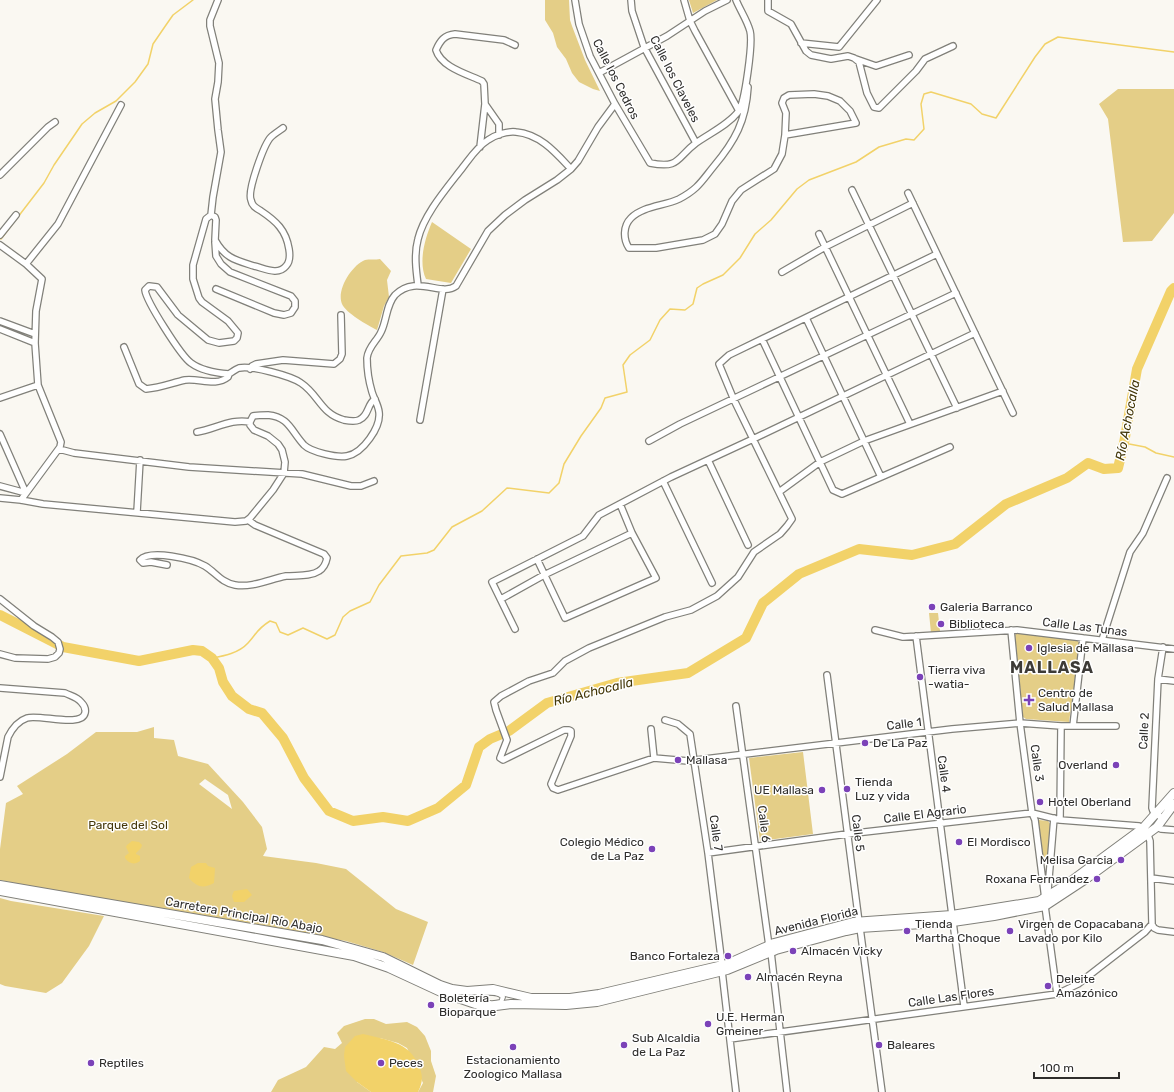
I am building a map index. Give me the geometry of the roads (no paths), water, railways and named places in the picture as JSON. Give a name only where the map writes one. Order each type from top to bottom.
[{"type":"main road","name":"Avenida Florida","points":[[502,1003],[539,1006],[590,1003],[722,968],[770,949],[846,931],[859,925],[994,916],[1045,903],[1086,879],[1146,831],[1157,827],[1160,817],[1174,793]]},
{"type":"main road","name":"Avenida Florida","points":[[1146,831],[1150,820],[1160,817],[1174,804]]},
{"type":"main road","points":[[1150,820],[1157,820],[1157,827]]},
{"type":"main road","name":"Carretera Principal Río Abajo","points":[[0,885],[322,940],[383,957],[440,985],[452,989],[466,991],[493,989],[504,992]]},
{"type":"main road","name":"Carretera Principal Río Abajo","points":[[0,891],[354,956],[390,968],[443,993],[488,1007],[502,1003]]},
{"type":"main road","name":"Avenida Florida","points":[[504,992],[531,998],[554,999],[586,997],[722,968]]},
{"type":"main road","points":[[476,1003],[474,997],[477,991]]},
{"type":"main road","points":[[502,1003],[506,998],[504,992]]},
{"type":"street","points":[[218,0],[210,20],[210,26],[219,64],[216,100],[221,152],[220,165],[213,197],[211,215],[206,219],[193,265],[192,279],[202,302],[234,327],[238,333],[237,338],[234,341],[218,343],[208,340],[178,315],[157,287],[151,285],[146,288],[145,292],[171,337],[191,363],[205,371],[229,374]]},
{"type":"street","name":"Calle los Cedros","points":[[575,0],[584,42],[615,104],[650,163],[657,165],[675,164],[696,144]]},
{"type":"street","name":"Calle los Claveles","points":[[631,0],[632,11],[644,47],[696,144]]},
{"type":"street","points":[[684,0],[690,21],[739,111]]},
{"type":"street","points":[[599,73],[727,0]]},
{"type":"street","points":[[696,144],[727,122],[739,111],[746,85],[750,32],[736,0]]},
{"type":"street","points":[[768,0],[768,11],[791,24],[806,51],[811,55],[831,59],[848,56],[876,66],[909,56]]},
{"type":"street","points":[[801,43],[839,47],[877,0]]},
{"type":"street","points":[[480,147],[485,104],[484,84],[475,78],[451,68],[438,56],[436,50],[440,42],[448,35],[455,34],[504,40],[515,45]]},
{"type":"street","points":[[856,60],[859,62],[867,94],[874,107],[878,108],[925,59],[953,46]]},
{"type":"street","points":[[746,85],[748,87],[744,115],[736,136],[725,155],[701,184],[692,191],[678,199],[645,210],[632,217],[627,223],[625,231],[625,238],[629,248],[656,248],[702,240],[715,234],[722,224],[732,201],[741,190],[774,169],[782,154],[786,113],[782,103],[784,98],[790,95],[814,94],[840,101],[850,111],[856,123],[785,135]]},
{"type":"street","points":[[485,104],[499,124],[499,135]]},
{"type":"street","points":[[0,498],[43,504],[235,522],[248,520],[273,490],[284,473],[283,455],[280,447],[268,436],[254,430],[250,425],[253,416],[273,416],[280,418],[290,425],[304,445],[310,449],[334,455],[347,456],[354,454],[362,448],[374,432],[379,413],[370,383],[367,359],[370,349],[381,333],[393,298],[400,291],[418,285],[449,290],[458,284],[480,243],[495,223],[525,200],[557,180],[571,169],[578,161],[598,127],[615,104]]},
{"type":"street","points":[[26,264],[58,224],[121,105]]},
{"type":"street","points":[[0,175],[48,127],[55,122]]},
{"type":"street","points":[[215,240],[229,257],[242,262],[273,271],[281,270],[288,263],[289,252],[285,234],[278,226],[253,205],[250,197],[252,184],[258,165],[270,138],[283,128]]},
{"type":"street","points":[[418,285],[416,258],[421,229],[445,190],[480,147],[487,141],[499,135],[517,132],[531,136],[551,149],[571,169]]},
{"type":"street","points":[[852,190],[957,408]]},
{"type":"street","points":[[908,193],[1013,413]]},
{"type":"street","points":[[782,272],[825,247],[913,203]]},
{"type":"street","points":[[0,235],[16,215]]},
{"type":"street","points":[[211,215],[215,217],[216,220],[216,256],[221,264],[230,272],[291,296],[295,302],[295,307],[290,313],[284,315],[274,313],[216,289]]},
{"type":"street","points":[[819,234],[910,424]]},
{"type":"street","points":[[0,245],[26,264],[42,279],[36,311],[35,334],[38,385],[61,442],[59,449],[21,500]]},
{"type":"street","points":[[651,729],[654,758],[558,790],[552,787],[552,780],[571,736],[571,731],[566,729],[501,760],[500,756],[507,740],[494,702],[501,696],[530,681],[553,673],[565,661],[589,648],[664,617],[691,610],[717,596],[738,577],[754,552],[780,534],[792,519],[734,399],[719,364],[729,355],[937,254]]},
{"type":"street","points":[[420,420],[443,289]]},
{"type":"street","points":[[649,441],[956,292]]},
{"type":"street","points":[[250,368],[256,364],[283,360],[334,364],[340,359],[342,354],[341,314]]},
{"type":"street","points":[[806,318],[881,477]]},
{"type":"street","points":[[0,321],[35,334]]},
{"type":"street","points":[[0,329],[36,343]]},
{"type":"street","points":[[515,629],[492,582],[583,536],[599,515],[620,504],[708,460],[975,333]]},
{"type":"street","points":[[762,339],[833,490],[842,494],[950,447]]},
{"type":"street","points":[[124,347],[139,384],[146,389],[170,385],[187,380],[211,382],[220,381],[226,379],[229,374],[240,368],[250,368],[289,376],[302,384],[328,412],[348,421],[358,421],[363,418],[366,415],[370,403],[375,398]]},
{"type":"street","points":[[0,398],[38,385]]},
{"type":"street","points":[[779,492],[820,462],[864,441],[1003,391]]},
{"type":"street","points":[[197,432],[209,430],[241,420],[250,422]]},
{"type":"street","points":[[0,434],[26,493]]},
{"type":"street","points":[[59,449],[74,453],[189,467],[302,474],[351,486],[361,486],[374,481]]},
{"type":"street","points":[[137,512],[140,460]]},
{"type":"street","points":[[708,460],[748,545]]},
{"type":"street","points":[[1102,640],[1130,552],[1143,533],[1167,478]]},
{"type":"street","points":[[663,482],[712,583]]},
{"type":"street","points":[[0,486],[26,493]]},
{"type":"street","points":[[537,559],[565,618],[656,578],[632,533],[620,504]]},
{"type":"street","points":[[167,565],[151,562],[143,563],[140,560],[144,557],[155,555],[193,560],[205,566],[226,583],[243,586],[286,576],[312,574],[319,571],[323,567],[327,558],[324,554],[255,525],[248,520]]},
{"type":"street","points":[[501,599],[544,575],[632,533]]},
{"type":"street","points":[[0,599],[34,626],[52,637],[58,642],[60,649],[59,653],[55,657],[48,659],[15,658],[0,654]]},
{"type":"street","name":"Calle Las Tunas","points":[[875,630],[903,637],[1011,630],[1174,649]]},
{"type":"street","name":"Calle 3","points":[[1011,630],[1020,723],[1032,813],[1035,820],[1057,994]]},
{"type":"street","name":"Calle 4","points":[[916,636],[964,1006]]},
{"type":"street","points":[[1072,726],[1084,638]]},
{"type":"street","name":"Calle 2","points":[[1160,817],[1152,808],[1158,679],[1162,647]]},
{"type":"street","name":"Calle 5","points":[[827,675],[871,1019],[882,1092]]},
{"type":"street","points":[[1158,679],[1174,681]]},
{"type":"street","points":[[0,688],[65,693],[80,701],[84,705],[86,712],[80,720],[31,717],[20,722],[8,738],[0,777]]},
{"type":"street","name":"Calle 6","points":[[736,706],[770,949],[787,1092]]},
{"type":"street","name":"Calle 7","points":[[665,720],[678,724],[690,734],[708,853],[736,1092]]},
{"type":"street","name":"Calle 1","points":[[654,758],[688,761],[743,753],[1020,723],[1061,726],[1116,726]]},
{"type":"street","points":[[1045,903],[1057,819],[1061,726]]},
{"type":"street","name":"Calle El Agrario","points":[[708,853],[848,834],[1032,813],[1057,819],[1139,826],[1146,831]]},
{"type":"street","points":[[1157,827],[1161,829],[1174,830]]},
{"type":"street","points":[[1146,831],[1150,841],[1152,924],[1154,928],[1158,930],[1174,932]]},
{"type":"street","points":[[1151,878],[1174,881]]},
{"type":"street","name":"Calle Las Flores","points":[[730,1039],[1057,994],[1078,984],[1145,932],[1152,924]]},
{"type":"street","points":[[485,993],[499,994],[503,997],[502,1003],[492,1004],[484,1002],[478,1000],[478,996],[485,993]]},
{"type":"waterway","points":[[0,238],[1,239],[44,183],[54,165],[82,124],[95,113],[116,101],[135,82],[148,64],[153,44],[173,15],[193,0]]},
{"type":"waterway","points":[[212,658],[236,652],[248,643],[260,629],[270,621],[276,623],[280,632],[288,635],[303,628],[327,639],[335,635],[343,617],[350,611],[370,602],[379,585],[401,556],[427,553],[434,550],[452,527],[482,511],[507,488],[549,493],[559,483],[564,464],[581,436],[601,408],[605,398],[627,392],[623,365],[630,355],[650,340],[660,320],[670,309],[685,310],[693,304],[697,288],[723,275],[740,258],[755,234],[771,220],[797,189],[809,180],[856,162],[879,147],[906,139],[914,140],[924,129],[921,104],[924,94],[931,92],[971,104],[982,114],[996,118],[1035,57],[1045,44],[1058,37],[1174,52]]},
{"type":"waterway","name":"Río Achocalla","points":[[0,615],[63,647],[139,661],[193,650],[202,651],[212,658],[219,668],[223,682],[232,696],[249,709],[262,713],[283,738],[304,778],[329,811],[353,821],[383,817],[408,821],[438,808],[466,785],[479,747],[490,739],[509,731],[547,703],[617,683],[688,673],[746,638],[763,603],[799,574],[859,549],[912,555],[955,544],[1006,504],[1067,478],[1088,463],[1104,469],[1118,468],[1137,369],[1171,291],[1174,288]]},
{"type":"waterway","points":[[1124,443],[1145,447],[1156,453],[1174,457]]},
{"type":"place","name":"Galeria Barranco","points":[[932,607]]},
{"type":"place","name":"Biblioteca","points":[[941,624]]},
{"type":"place","name":"Iglesia de Mallasa","points":[[1029,648]]},
{"type":"place","name":"Tierra viva -watia-","points":[[920,677]]},
{"type":"place","name":"Centro de Salud Mallasa","points":[[1029,700]]},
{"type":"place","name":"De La Paz","points":[[865,743]]},
{"type":"place","name":"Mallasa","points":[[678,760]]},
{"type":"place","name":"Overland","points":[[1116,765]]},
{"type":"place","name":"Tienda Luz y vida","points":[[847,789]]},
{"type":"place","name":"UE Mallasa","points":[[822,790]]},
{"type":"place","name":"Hotel Oberland","points":[[1040,802]]},
{"type":"place","name":"El Mordisco","points":[[959,842]]},
{"type":"place","name":"Colegio Médico de La Paz","points":[[652,849]]},
{"type":"place","name":"Melisa Garcia","points":[[1121,860]]},
{"type":"place","name":"Roxana Fernandez","points":[[1097,879]]},
{"type":"place","name":"Tienda Martha Choque","points":[[907,931]]},
{"type":"place","name":"Virgen de Copacabana Lavado por Kilo","points":[[1010,931]]},
{"type":"place","name":"Almacén Vicky","points":[[793,951]]},
{"type":"place","name":"Banco Fortaleza","points":[[728,956]]},
{"type":"place","name":"Almacén Reyna","points":[[748,977]]},
{"type":"place","name":"Deleite Amazónico","points":[[1048,986]]},
{"type":"place","name":"Boletería Bioparque","points":[[431,1005]]},
{"type":"place","name":"U.E. Herman Gmeiner","points":[[708,1024]]},
{"type":"place","name":"Sub Alcaldia de La Paz","points":[[624,1045]]},
{"type":"place","name":"Baleares","points":[[879,1045]]},
{"type":"place","name":"Estacionamiento Zoologico Mallasa","points":[[513,1047]]},
{"type":"place","name":"Reptiles","points":[[91,1063]]},
{"type":"place","name":"Peces","points":[[381,1063]]},
{"type":"district","name":"MALLASA","points":[[1052,667]]},
{"type":"park label","name":"Parque del Sol","points":[[128,825]]}]
